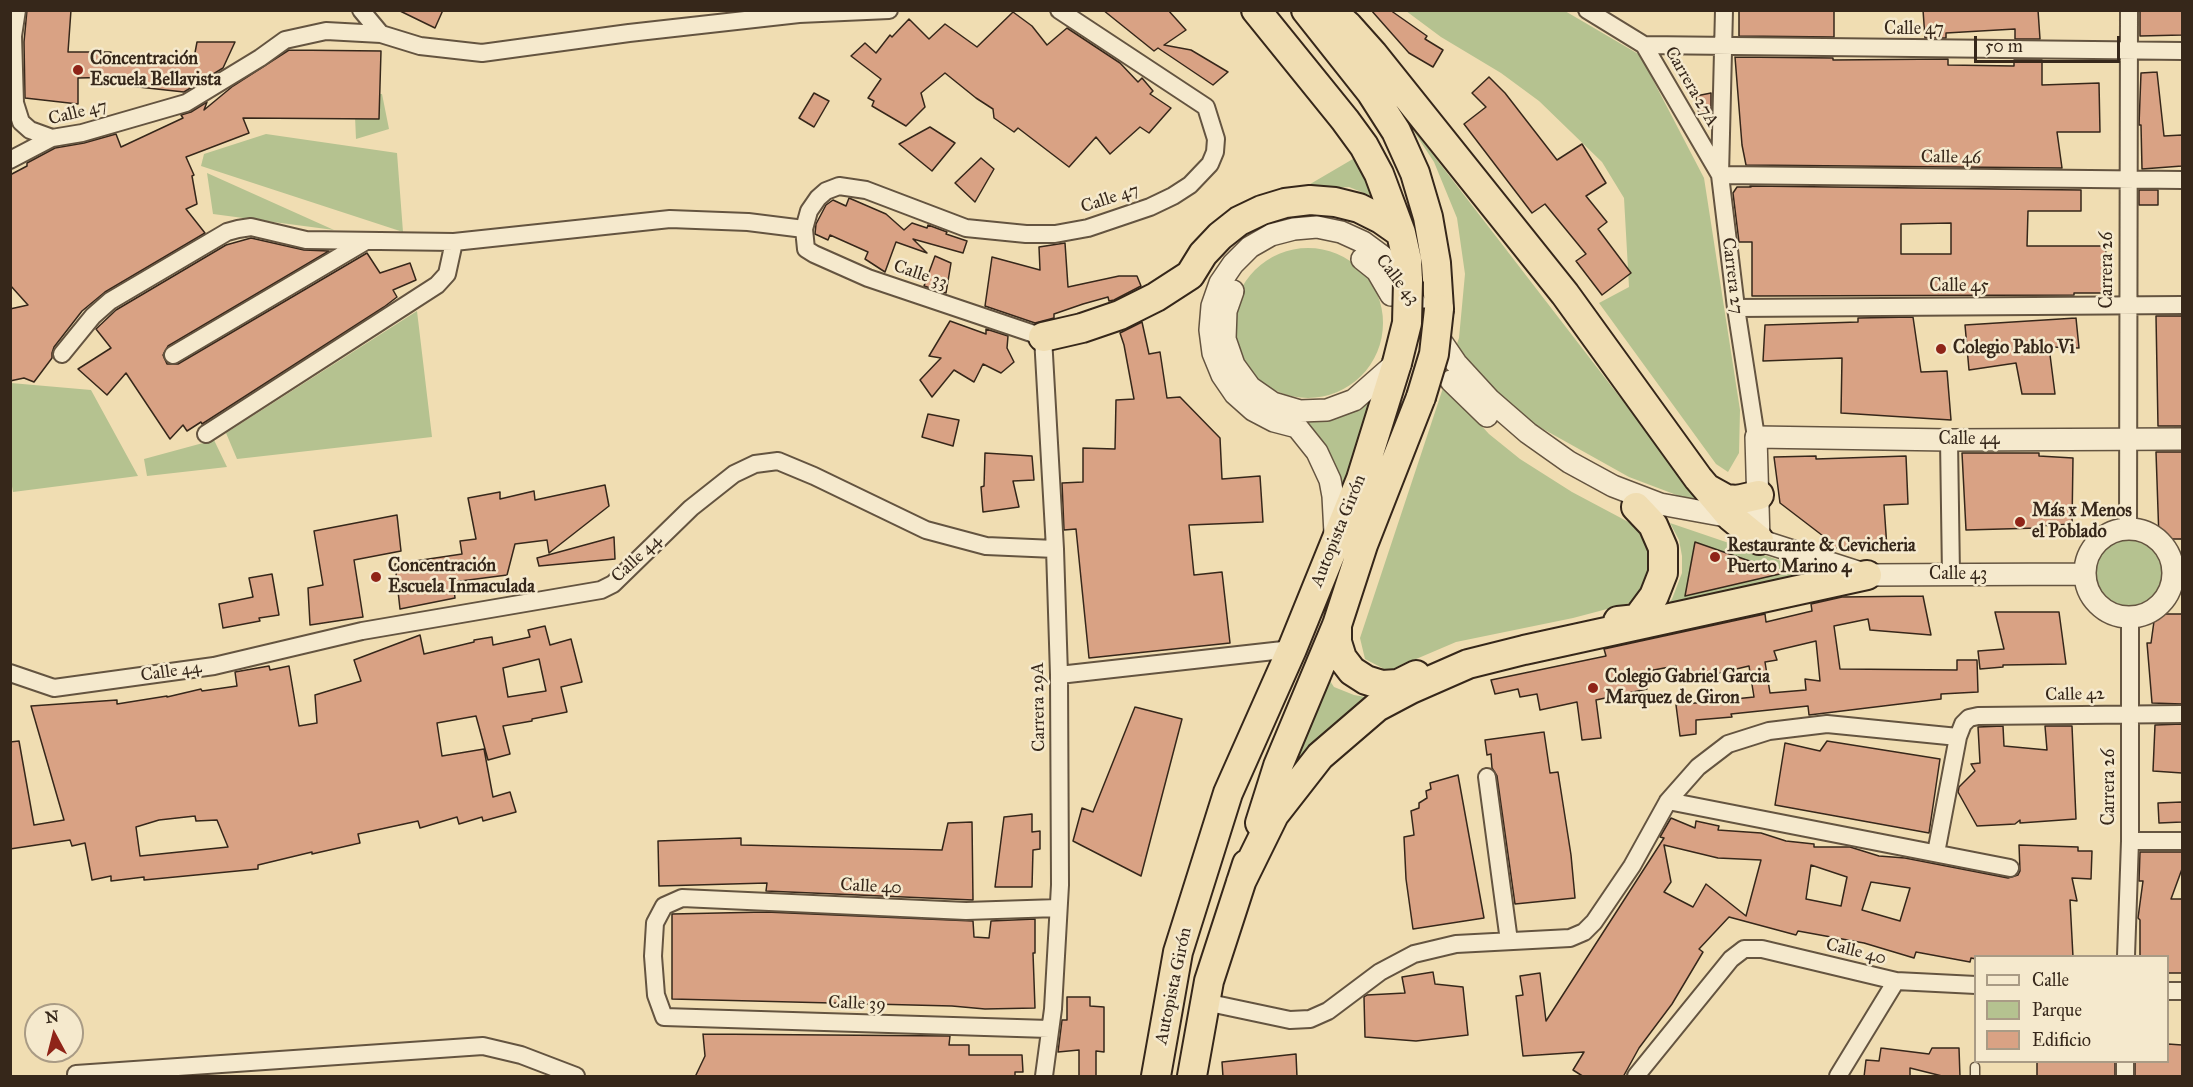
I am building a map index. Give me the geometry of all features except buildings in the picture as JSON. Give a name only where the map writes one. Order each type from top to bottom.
[{"type":"highway","name":"Autopista Girón","points":[[1156,1077],[1178,952],[1228,793],[1292,649],[1361,479],[1407,323],[1400,288],[1407,260],[1401,233],[1379,174],[1364,146],[1345,120],[1256,10]]},
{"type":"highway","name":"Autopista Girón","points":[[1192,1077],[1209,981],[1278,766],[1336,625],[1363,545],[1421,397],[1434,354],[1439,309],[1436,263],[1428,217],[1415,173],[1396,131],[1371,92],[1306,10]]},
{"type":"highway","points":[[1330,10],[1348,26],[1372,54],[1565,294],[1698,478],[1731,517],[1759,540]]},
{"type":"highway","points":[[1043,337],[1101,322],[1156,297],[1190,275],[1203,254],[1239,221],[1262,210],[1285,203],[1310,200],[1335,202],[1381,219],[1401,233]]},
{"type":"highway","points":[[1707,488],[1716,495],[1737,500],[1759,495]]},
{"type":"highway","points":[[1336,625],[1337,642],[1342,657],[1352,671],[1366,680],[1382,685],[1398,684],[1442,662],[1505,640],[1571,626],[1637,619],[1654,596],[1663,573],[1663,548],[1653,525],[1636,507]]},
{"type":"highway","points":[[1241,882],[1274,815],[1320,756],[1377,708],[1411,689],[1468,664],[1867,575]]},
{"type":"street","points":[[17,10],[12,36],[14,93],[21,122],[30,130],[52,138]]},
{"type":"street","points":[[360,10],[381,34]]},
{"type":"street","name":"Calle 47","points":[[10,160],[52,138],[82,133],[186,103],[285,40],[326,31],[381,34],[420,45],[482,53],[629,33],[799,14],[889,10]]},
{"type":"street","name":"Calle 47","points":[[804,229],[809,211],[818,198],[826,191],[839,186],[866,190],[966,228],[1026,234],[1055,234],[1088,228],[1150,207],[1190,185],[1210,164],[1215,152],[1216,139],[1206,106],[1059,10]]},
{"type":"street","name":"Carrera 27A","points":[[1587,10],[1644,45],[1720,175]]},
{"type":"street","name":"Carrera 27","points":[[1724,10],[1720,175],[1736,308],[1756,437],[1759,540]]},
{"type":"street","name":"Carrera 26","points":[[2128,529],[2129,10]]},
{"type":"street","name":"Calle 47","points":[[1644,45],[1723,48],[2182,51]]},
{"type":"street","name":"Calle 46","points":[[1720,175],[2182,180]]},
{"type":"street","points":[[62,354],[93,315],[110,301],[227,232],[251,227],[306,240],[454,242],[670,219],[748,222],[804,229]]},
{"type":"street","name":"Calle 43","points":[[1335,543],[1330,480],[1317,452],[1297,427],[1274,421],[1253,410],[1235,394],[1222,375],[1213,353],[1210,330],[1212,306],[1220,283],[1233,264],[1250,247],[1271,236],[1294,229],[1317,228],[1341,232],[1363,242],[1382,256],[1456,363],[1490,400],[1528,433],[1569,462],[1613,486],[1660,504],[1731,517]]},
{"type":"street","name":"Calle 33","points":[[804,229],[806,249],[814,254],[868,278],[1043,337]]},
{"type":"street","points":[[173,355],[367,241]]},
{"type":"street","name":"Calle 43","points":[[1397,363],[1354,400],[1328,410],[1300,411],[1273,403],[1250,387],[1234,365],[1225,339],[1226,311],[1235,285],[1252,263],[1275,248],[1302,241],[1330,243],[1356,253],[1400,288]]},
{"type":"street","points":[[206,434],[437,285],[447,274],[454,242]]},
{"type":"street","name":"Calle 45","points":[[1736,308],[2182,305]]},
{"type":"street","name":"Carrera 29A","points":[[1043,337],[1055,549],[1059,675],[1060,885],[1053,1009],[1044,1077]]},
{"type":"street","name":"Calle 43","points":[[1451,381],[1518,441],[1555,466],[1594,488],[1636,507],[1759,540],[1867,575],[2084,574]]},
{"type":"street","name":"Calle 44","points":[[1756,437],[1949,440],[2182,439]]},
{"type":"street","points":[[1949,440],[1951,575]]},
{"type":"street","name":"Calle 44","points":[[10,673],[54,688],[203,668],[362,631],[601,590],[613,584],[708,494],[734,474],[755,464],[778,461],[926,530],[986,546],[1055,549]]},
{"type":"street","points":[[1731,517],[1752,506],[1759,495]]},
{"type":"street","points":[[2128,529],[2139,530],[2160,541],[2178,572],[2162,604],[2152,611],[2130,618],[2108,613],[2098,606],[2086,586],[2084,574],[2085,563],[2096,543],[2116,530],[2128,529]]},
{"type":"street","name":"Carrera 26","points":[[2126,955],[2130,841],[2130,618]]},
{"type":"street","points":[[1059,675],[1292,649]]},
{"type":"street","name":"Calle 42","points":[[1958,737],[1962,724],[1969,718],[1978,716],[2182,714]]},
{"type":"street","points":[[1205,1002],[1290,1020],[1310,1019],[1328,1011],[1380,972],[1414,954],[1456,944],[1570,938],[1584,932],[1594,922],[1632,866],[1668,801],[1698,767],[1728,744],[1769,731],[1827,724],[1958,737],[1936,853]]},
{"type":"street","points":[[1487,777],[1509,942]]},
{"type":"street","points":[[1668,801],[2010,868]]},
{"type":"street","points":[[2130,841],[2182,841]]},
{"type":"street","name":"Calle 40","points":[[664,1017],[656,995],[653,956],[655,923],[664,906],[682,898],[966,911],[1058,908]]},
{"type":"street","name":"Calle 40","points":[[1636,1077],[1731,959],[1744,949],[1762,949],[1896,981],[1974,985]]},
{"type":"street","points":[[1838,1077],[1896,981]]},
{"type":"street","name":"Calle 39","points":[[664,1017],[1049,1029]]},
{"type":"street","points":[[76,1074],[483,1046],[521,1055],[576,1077]]},
{"type":"lane","points":[[1975,1067],[1975,1077]]},
{"type":"green space","points":[[1406,11],[1565,11],[1640,55],[1704,178],[1740,410],[1739,453],[1728,472],[1716,464],[1599,303],[1629,287],[1624,198],[1602,162],[1539,101],[1501,73],[1441,37]]},
{"type":"green space","points":[[354,94],[382,94],[389,129],[356,139]]},
{"type":"green space","points":[[1407,121],[1703,505],[1629,477],[1527,420],[1479,378],[1455,349],[1459,338],[1465,274],[1457,218],[1434,162]]},
{"type":"green space","points":[[266,134],[397,153],[403,232],[201,166],[204,154]]},
{"type":"green space","points":[[1358,156],[1374,197],[1349,187],[1300,190]]},
{"type":"green space","points":[[207,173],[334,230],[213,214]]},
{"type":"green space","points":[[1308,248],[1337,254],[1361,270],[1377,294],[1383,323],[1377,352],[1361,376],[1337,392],[1308,398],[1279,392],[1255,376],[1239,352],[1233,323],[1239,294],[1255,270],[1279,254]]},
{"type":"green space","points":[[417,311],[432,437],[237,459],[226,433]]},
{"type":"green space","points":[[11,383],[91,390],[138,476],[13,492],[10,475]]},
{"type":"green space","points":[[1444,385],[1489,434],[1520,459],[1572,492],[1636,526],[1652,544],[1647,592],[1630,603],[1573,618],[1456,642],[1388,671],[1365,659],[1360,638]]},
{"type":"green space","points":[[1379,390],[1341,491],[1335,466],[1328,450],[1305,421]]},
{"type":"green space","points":[[214,440],[227,467],[147,476],[144,459]]},
{"type":"green space","points":[[1670,523],[1823,575],[1660,613],[1672,599],[1682,573],[1679,540]]},
{"type":"green space","points":[[2128,536],[2143,539],[2156,547],[2164,563],[2164,578],[2157,594],[2145,603],[2128,607],[2116,604],[2108,598],[2097,585],[2092,571],[2096,555],[2111,541]]},
{"type":"green space","points":[[1326,675],[1334,687],[1354,695],[1371,698],[1299,759],[1280,790]]},
{"type":"place","name":"Concentración Escuela Bellavista","points":[[78,70]]},
{"type":"place","name":"Colegio Pablo Vi","points":[[1941,349]]},
{"type":"place","name":"Más x Menos el Poblado","points":[[2020,522]]},
{"type":"place","name":"Restaurante & Cevicheria Puerto Marino 4","points":[[1715,557]]},
{"type":"place","name":"Concentración Escuela Inmaculada","points":[[376,577]]},
{"type":"place","name":"Colegio Gabriel Garcia Marquez de Giron","points":[[1593,688]]}]
